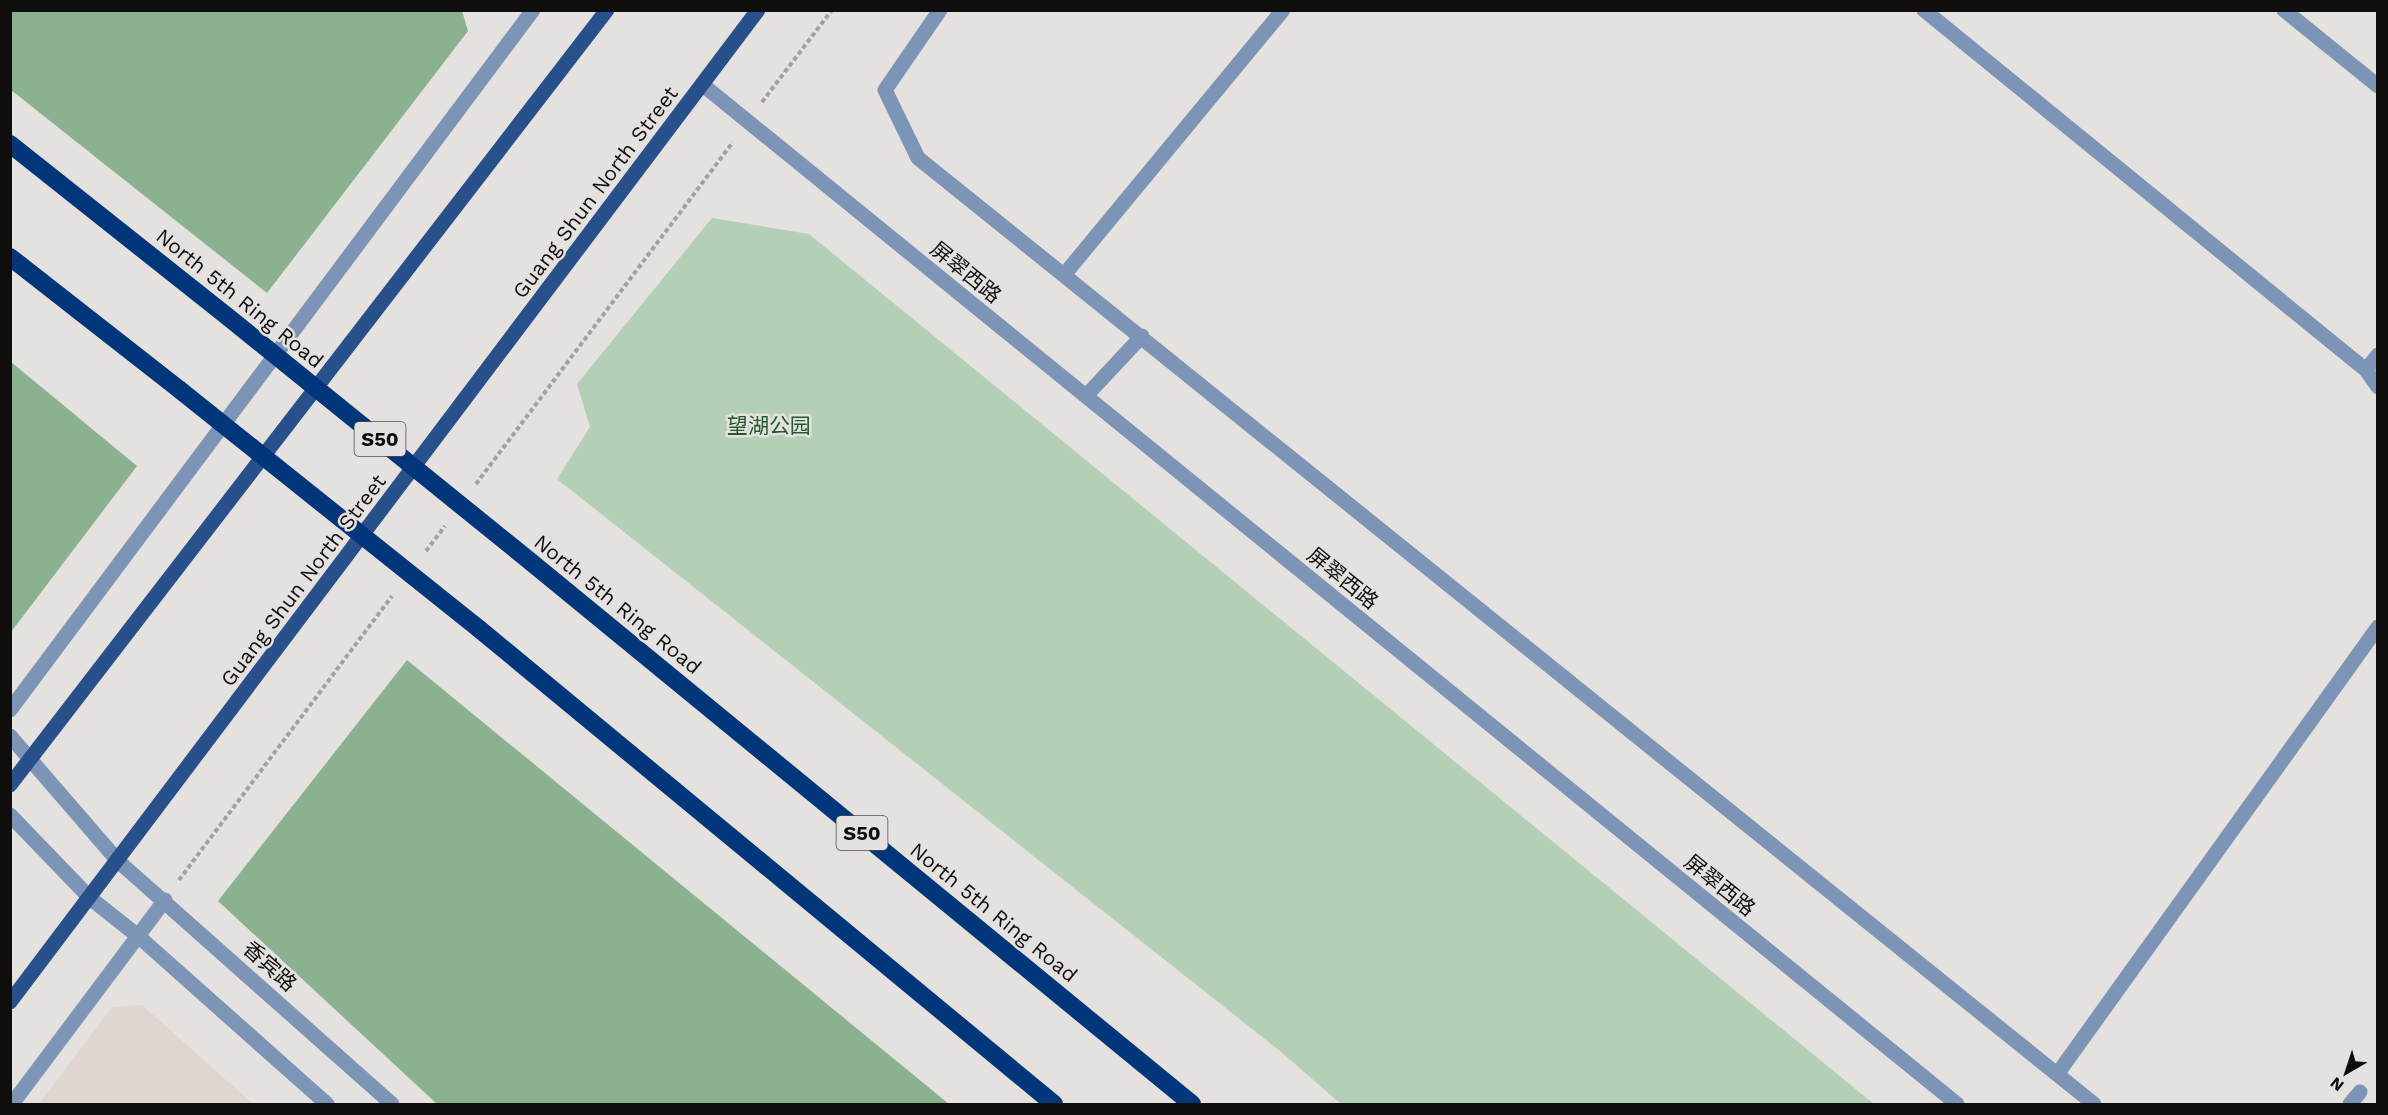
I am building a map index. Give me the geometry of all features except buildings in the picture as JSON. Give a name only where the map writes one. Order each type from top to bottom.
[{"type":"highway","name":"North 5th Ring Road","points":[[10,144],[531,562],[1192,1104]]},
{"type":"highway","points":[[10,257],[478,628],[1054,1104]]},
{"type":"main road","points":[[10,785],[607,10]]},
{"type":"main road","name":"Guang Shun North Street","points":[[10,1002],[758,10]]},
{"type":"street","points":[[10,710],[533,10]]},
{"type":"street","points":[[940,10],[885,90],[918,158],[2094,1104]]},
{"type":"street","points":[[1064,275],[1283,10]]},
{"type":"street","points":[[1924,10],[2366,370],[2378,387]]},
{"type":"street","points":[[2284,10],[2378,86]]},
{"type":"street","name":"屏翠西路","points":[[702,85],[1957,1104]]},
{"type":"street","points":[[1086,396],[1142,336]]},
{"type":"street","points":[[2366,370],[2378,355]]},
{"type":"street","points":[[2058,1073],[2378,627]]},
{"type":"street","name":"香宾路","points":[[10,736],[118,861],[165,900],[392,1104]]},
{"type":"street","points":[[10,815],[90,898],[138,936],[327,1104]]},
{"type":"street","points":[[12,1104],[165,900]]},
{"type":"street","points":[[2350,1104],[2360,1092]]},
{"type":"path","points":[[475,486],[832,10]]},
{"type":"path","points":[[425,552],[447,524]]},
{"type":"path","points":[[165,900],[397,590]]},
{"type":"shaded area","points":[[142,1005],[253,1104],[39,1104],[112,1007]]},
{"type":"green space","points":[[11,11],[462,11],[468,31],[267,293],[11,90]]},
{"type":"green space","name":"望湖公园","points":[[712,218],[809,234],[1874,1104],[1341,1104],[1280,1051],[557,479],[590,427],[577,384]]},
{"type":"green space","points":[[11,362],[137,466],[11,632]]},
{"type":"green space","points":[[407,660],[949,1104],[437,1104],[218,901]]}]
